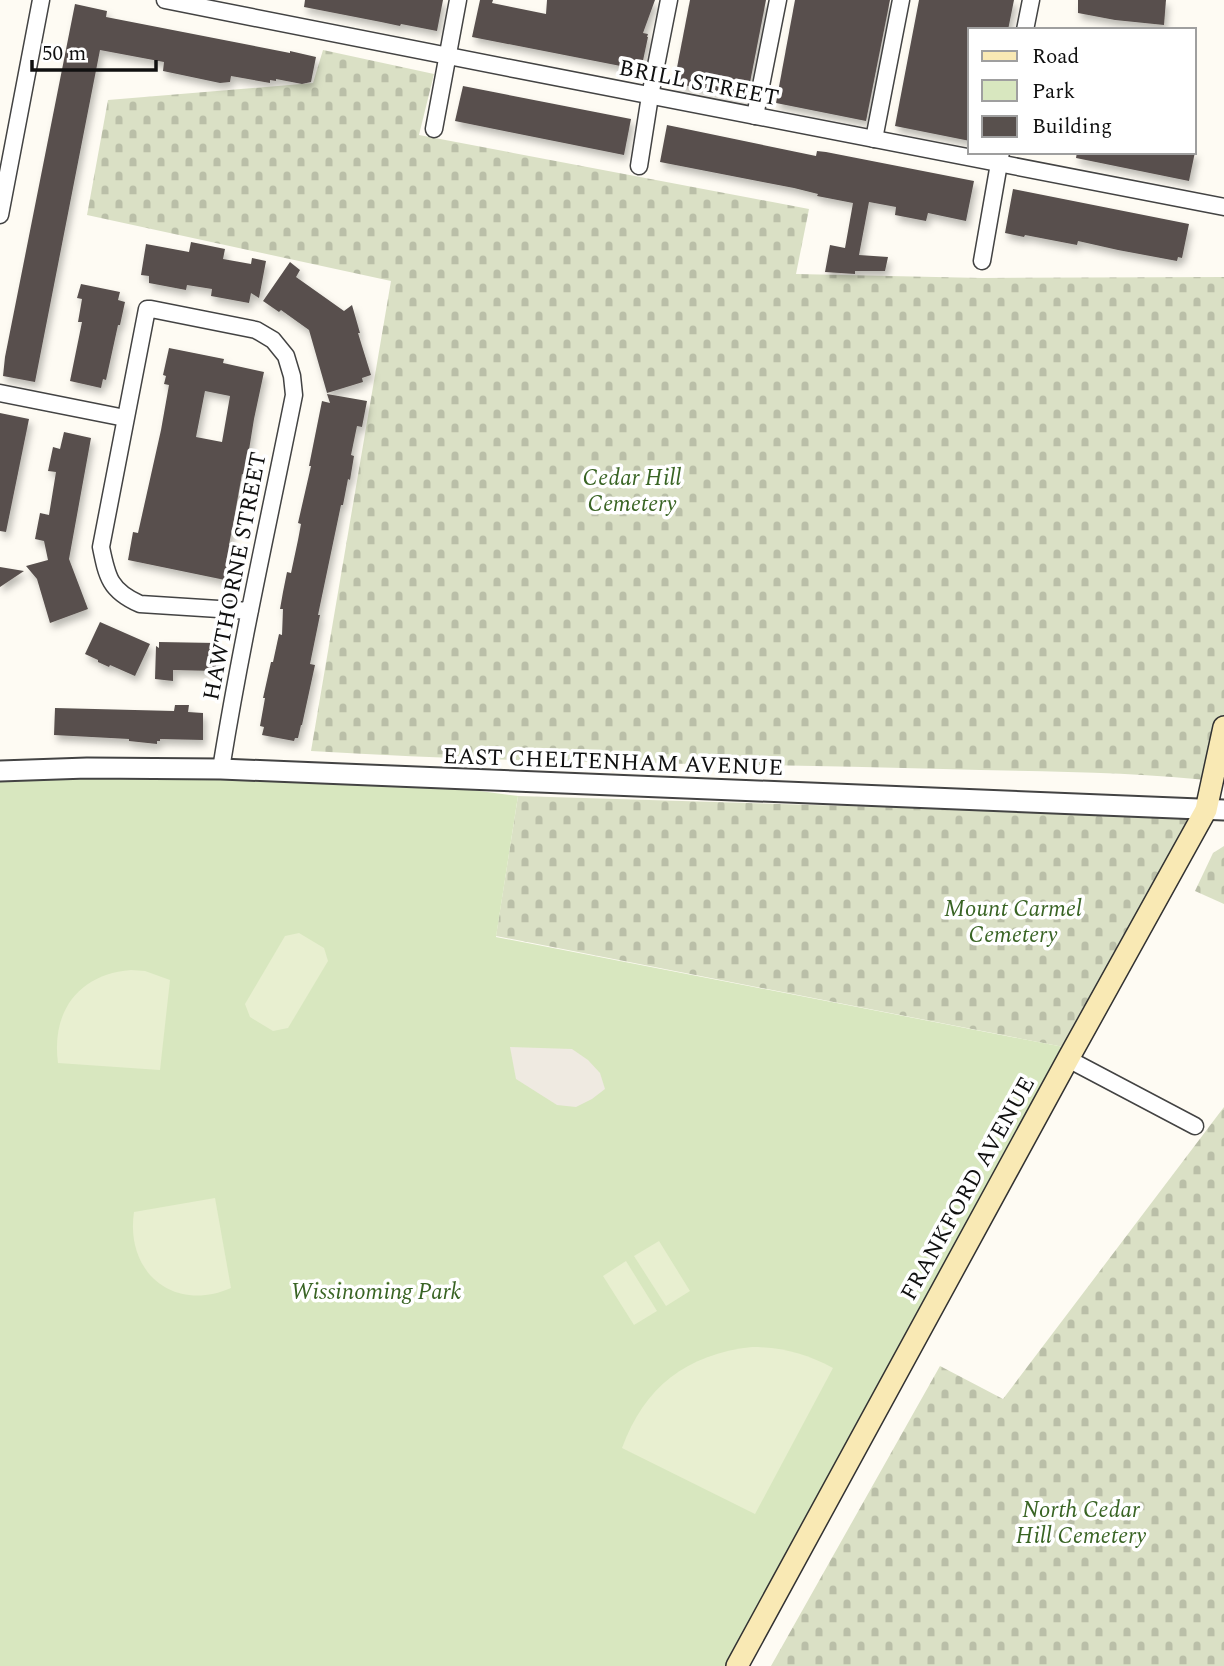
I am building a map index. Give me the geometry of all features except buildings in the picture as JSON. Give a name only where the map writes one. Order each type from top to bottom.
[{"type":"main road","name":"FRANKFORD AVENUE","points":[[737,1666],[1068,1059],[1215,810],[1224,727]]},
{"type":"street","points":[[0,215],[41,0]]},
{"type":"street","name":"BRILL STREET","points":[[165,0],[874,139],[968,154]]},
{"type":"street","points":[[434,129],[458,0]]},
{"type":"street","points":[[639,166],[670,0]]},
{"type":"street","points":[[755,116],[778,0]]},
{"type":"street","points":[[874,139],[901,0]]},
{"type":"street","points":[[1025,28],[1031,0]]},
{"type":"street","name":"BRILL STREET","points":[[968,154],[1224,207]]},
{"type":"street","points":[[982,261],[1000,159]]},
{"type":"street","name":"HAWTHORNE STREET","points":[[125,418],[148,309],[256,330],[273,340],[286,356],[294,392],[221,769]]},
{"type":"street","points":[[0,393],[125,418],[101,547],[105,566],[116,589],[140,604],[250,611]]},
{"type":"street","name":"EAST CHELTENHAM AVENUE","points":[[0,771],[87,768],[221,769],[1215,810]]},
{"type":"street","points":[[1068,1059],[1195,1126]]},
{"type":"green space","name":"Cedar Hill Cemetery","points":[[323,50],[434,74],[419,135],[809,209],[796,274],[982,278],[1224,277],[1224,782],[1084,772],[548,761],[311,751],[391,281],[87,215],[108,100],[313,83]]},
{"type":"green space","name":"Wissinoming Park","points":[[0,771],[349,774],[518,796],[496,937],[1074,1049],[737,1666],[0,1666]]},
{"type":"green space","name":"Mount Carmel Cemetery","points":[[518,796],[880,807],[1206,810],[1074,1049],[496,936]]},
{"type":"green space","points":[[1224,846],[1224,904],[1195,891],[1213,853]]},
{"type":"green space","points":[[299,933],[324,948],[328,961],[288,1028],[273,1031],[250,1017],[245,1004],[285,936]]},
{"type":"green space","points":[[131,970],[145,971],[170,980],[160,1070],[58,1063],[59,1027],[72,998],[83,987],[97,979]]},
{"type":"green space","name":"North Cedar Hill Cemetery","points":[[1224,1107],[1224,1666],[771,1666],[940,1366],[1003,1399]]},
{"type":"green space","points":[[215,1198],[231,1288],[210,1294],[191,1295],[173,1291],[158,1282],[137,1253],[133,1234],[134,1212]]},
{"type":"green space","points":[[659,1241],[690,1291],[666,1306],[634,1256]]},
{"type":"green space","points":[[626,1261],[657,1311],[634,1325],[603,1276]]},
{"type":"green space","points":[[752,1347],[794,1352],[833,1368],[755,1514],[622,1448],[642,1407],[671,1377],[707,1357]]},
{"type":"shaded area","points":[[510,1047],[572,1049],[600,1073],[605,1089],[576,1107],[557,1105],[516,1079]]}]
